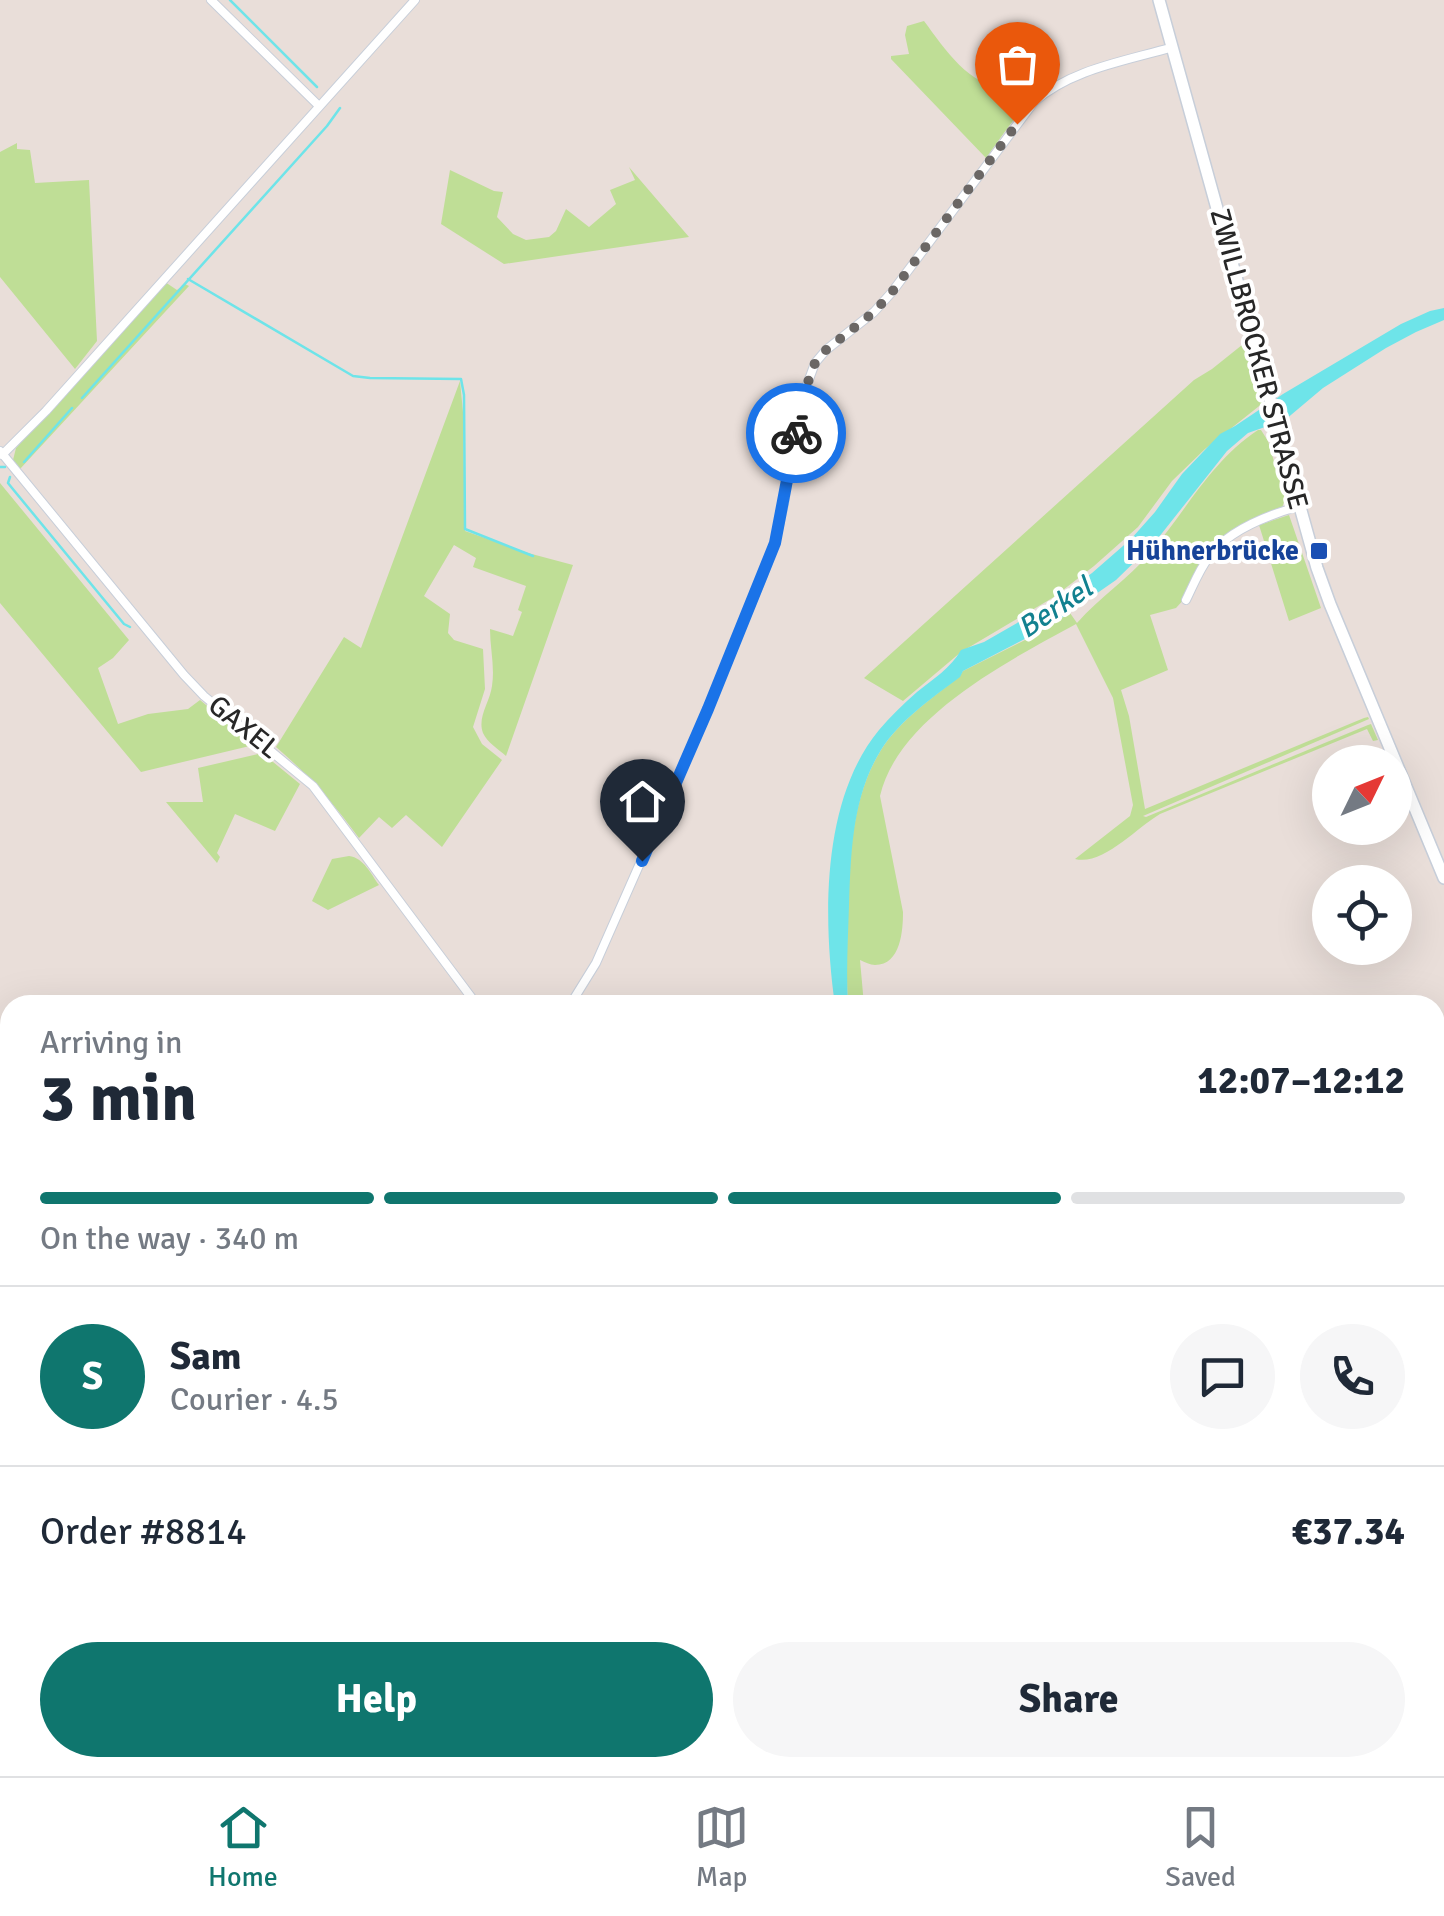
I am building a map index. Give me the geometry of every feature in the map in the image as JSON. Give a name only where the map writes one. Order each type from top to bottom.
[{"type":"main road","name":"ZWILLBROCKER STRASSE","points":[[1160,0],[1330,604],[1444,878]]},
{"type":"street","points":[[211,0],[319,106]]},
{"type":"street","name":"GAXEL","points":[[415,0],[46,411],[1,454],[184,675],[313,786],[469,995]]},
{"type":"street","points":[[576,995],[604,946],[763,575],[784,504],[800,404],[815,363],[892,292],[1046,91],[1061,82],[1173,47]]},
{"type":"street","points":[[1186,600],[1206,561],[1226,539],[1300,506]]},
{"type":"green space","points":[[924,21],[959,65],[981,81],[1013,88],[1054,81],[1025,107],[986,158],[891,59],[909,54],[907,26]]},
{"type":"green space","points":[[17,143],[17,149],[30,150],[35,183],[89,180],[97,341],[75,369],[0,277],[0,152]]},
{"type":"green space","points":[[629,167],[689,237],[504,264],[441,224],[450,170],[503,192],[497,217],[513,234],[526,240],[549,237],[566,209],[589,227],[616,204],[610,190],[635,180]]},
{"type":"green space","points":[[165,282],[177,290],[185,284],[189,286],[20,469],[13,460],[16,448]]},
{"type":"green space","points":[[1242,345],[1247,346],[1263,403],[1205,449],[1172,481],[1138,527],[1094,566],[1054,597],[961,652],[903,701],[864,678],[1194,380]]},
{"type":"green space","points":[[460,381],[465,531],[573,565],[506,756],[487,739],[482,727],[493,679],[490,629],[513,636],[526,586],[473,567],[476,558],[454,545],[424,596],[450,614],[448,633],[454,640],[483,649],[485,689],[473,727],[482,744],[502,760],[442,847],[406,815],[392,828],[379,817],[359,838],[320,790],[276,747],[344,637],[361,648]]},
{"type":"green space","points":[[1261,430],[1285,499],[1282,508],[1224,536],[1176,608],[1150,615],[1168,670],[1121,690],[1145,809],[1369,719],[1143,816],[1312,748],[1160,814],[1108,852],[1086,860],[1075,859],[1130,816],[1133,805],[1113,698],[1076,624],[960,694],[909,741],[891,767],[880,796],[903,912],[901,937],[895,953],[884,963],[873,965],[860,960],[863,995],[848,995],[848,906],[854,825],[864,787],[881,750],[907,719],[963,671],[1070,613],[1077,623],[1141,562],[1226,456]]},
{"type":"green space","points":[[0,483],[129,640],[98,668],[118,724],[148,714],[188,709],[200,700],[254,745],[141,772],[0,603]]},
{"type":"green space","points":[[1289,515],[1321,608],[1289,621],[1259,525]]},
{"type":"green space","points":[[1371,724],[1378,740],[1373,741],[1367,729],[1320,745]]},
{"type":"green space","points":[[262,753],[300,784],[275,831],[235,814],[217,853],[217,863],[166,802],[203,802],[198,768]]},
{"type":"green space","points":[[349,856],[363,863],[379,885],[328,910],[312,901],[332,859]]},
{"type":"water","name":"Berkel","points":[[1444,308],[1444,320],[1386,348],[1323,388],[1285,420],[1248,433],[1227,451],[1155,542],[1116,580],[1050,626],[963,671],[897,729],[871,768],[859,806],[851,865],[848,995],[834,995],[828,899],[836,825],[860,758],[883,725],[947,668],[961,650],[984,642],[1043,608],[1092,573],[1131,539],[1182,474],[1220,434],[1401,324]]},
{"type":"waterway","points":[[230,0],[317,87]]},
{"type":"waterway","points":[[82,398],[340,108]]},
{"type":"waterway","points":[[188,279],[353,376],[461,379],[465,529],[533,556]]},
{"type":"waterway","points":[[24,462],[72,408]]},
{"type":"waterway","points":[[0,467],[5,467]]},
{"type":"waterway","points":[[10,477],[8,483],[130,627]]},
{"type":"way so far","points":[[796,433],[800,404],[815,363],[892,292],[1017,124]]},
{"type":"place","name":"Hühnerbrücke","points":[[1319,551]]},
{"type":"route","points":[[642,861],[775,543],[796,433]]}]
